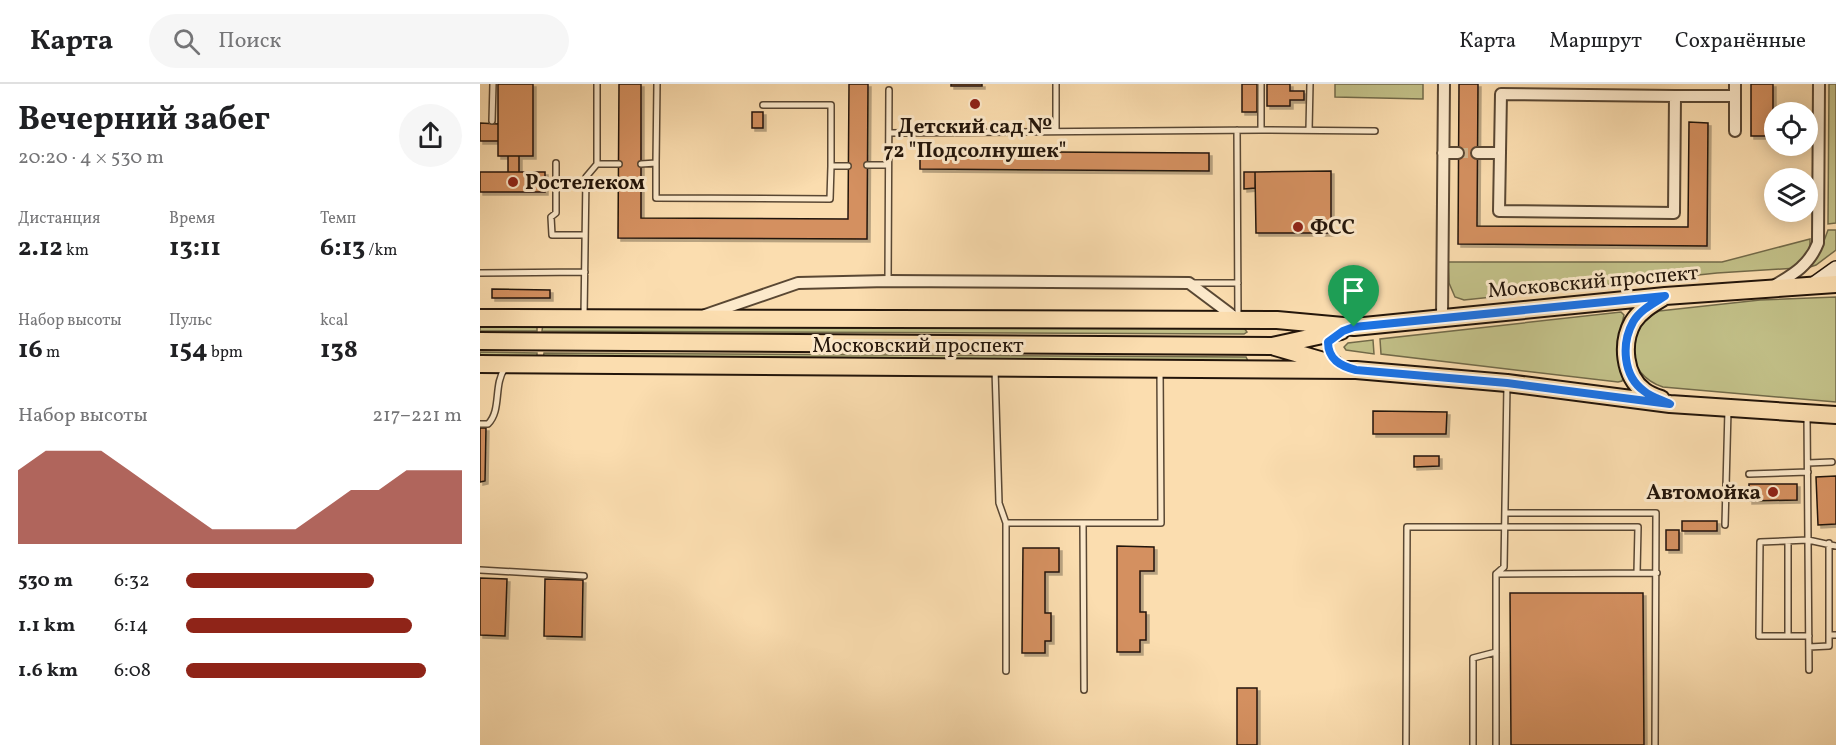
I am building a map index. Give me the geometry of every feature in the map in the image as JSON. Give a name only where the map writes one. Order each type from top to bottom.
[{"type":"main road","points":[[1815,284],[1836,269]]},
{"type":"main road","name":"Московский проспект","points":[[480,341],[1272,346],[1349,329],[1442,318],[1665,296],[1836,284]]},
{"type":"main road","points":[[1665,296],[1647,307],[1634,321],[1626,350],[1627,366],[1632,378],[1644,391],[1670,404]]},
{"type":"main road","name":"Московский проспект","points":[[480,318],[1277,320],[1349,329]]},
{"type":"main road","points":[[1349,329],[1328,342],[1328,351],[1335,360],[1351,369]]},
{"type":"main road","name":"Московский проспект","points":[[1272,346],[1351,369]]},
{"type":"main road","name":"Московский проспект","points":[[480,364],[1351,369],[1507,383],[1670,404],[1836,415]]},
{"type":"street","points":[[1442,318],[1443,84]]},
{"type":"street","points":[[1735,84],[1735,131]]},
{"type":"street","points":[[1772,287],[1802,268],[1813,256],[1818,243],[1819,84]]},
{"type":"street","points":[[1675,96],[1674,213],[1499,211],[1501,94],[1591,90],[1675,96],[1735,96]]},
{"type":"street","points":[[1443,153],[1458,153]]},
{"type":"street","points":[[1477,153],[1500,153]]},
{"type":"street","points":[[699,317],[798,283],[888,281],[1189,284],[1238,320]]},
{"type":"lane","points":[[492,84],[492,121]]},
{"type":"lane","points":[[584,317],[586,177],[597,164],[597,84]]},
{"type":"lane","points":[[657,84],[656,198],[830,199],[831,105],[763,105]]},
{"type":"lane","points":[[1056,84],[1056,130]]},
{"type":"lane","points":[[1261,84],[1261,130]]},
{"type":"lane","points":[[1309,130],[1310,84]]},
{"type":"lane","points":[[888,281],[889,90]]},
{"type":"lane","points":[[889,133],[1056,130],[1375,130]]},
{"type":"lane","points":[[1237,130],[1238,320]]},
{"type":"lane","points":[[556,163],[556,213],[551,217],[552,235],[585,235]]},
{"type":"lane","points":[[641,164],[656,163]]},
{"type":"lane","points":[[597,164],[619,164]]},
{"type":"lane","points":[[831,166],[848,165]]},
{"type":"lane","points":[[867,165],[888,165]]},
{"type":"lane","points":[[480,273],[585,272]]},
{"type":"lane","points":[[1189,284],[1238,283]]},
{"type":"lane","points":[[480,424],[488,424],[492,419],[498,382],[508,364]]},
{"type":"lane","points":[[995,368],[999,503],[1006,524],[1006,670]]},
{"type":"lane","points":[[1006,524],[1161,523],[1160,369]]},
{"type":"lane","points":[[1496,745],[1496,574],[1504,567],[1507,383]]},
{"type":"lane","points":[[1725,525],[1728,408]]},
{"type":"lane","points":[[1807,414],[1809,670]]},
{"type":"lane","points":[[1808,463],[1832,462]]},
{"type":"lane","points":[[1749,474],[1808,472]]},
{"type":"lane","points":[[1504,513],[1656,513],[1655,745]]},
{"type":"lane","points":[[1083,523],[1084,690]]},
{"type":"lane","points":[[1406,745],[1407,527],[1638,527],[1637,573]]},
{"type":"lane","points":[[1809,636],[1760,636],[1760,542],[1808,540],[1836,546]]},
{"type":"lane","points":[[1788,541],[1788,636]]},
{"type":"lane","points":[[1809,646],[1829,646],[1833,635],[1828,543]]},
{"type":"lane","points":[[480,570],[584,576]]},
{"type":"lane","points":[[1496,574],[1657,573]]},
{"type":"lane","points":[[1473,745],[1473,658],[1496,652]]},
{"type":"shaded area","points":[[1335,84],[1423,84],[1423,99],[1335,97]]},
{"type":"shaded area","points":[[1829,84],[1836,84],[1836,223],[1828,224]]},
{"type":"shaded area","points":[[1828,230],[1836,230],[1836,250],[1816,265],[1807,268],[1821,249]]},
{"type":"shaded area","points":[[1810,239],[1810,249],[1797,268],[1717,273],[1464,300],[1455,297],[1449,283],[1448,262],[1722,262]]},
{"type":"shaded area","points":[[1836,297],[1836,402],[1663,387],[1650,381],[1635,362],[1632,351],[1639,329],[1647,319],[1659,311],[1760,300]]},
{"type":"shaded area","points":[[1621,312],[1624,315],[1618,354],[1623,378],[1618,382],[1381,354],[1380,339]]},
{"type":"shaded area","points":[[480,324],[537,324],[537,331],[480,331]]},
{"type":"shaded area","points":[[543,324],[1244,328],[1247,332],[1244,334],[542,331]]},
{"type":"shaded area","points":[[1373,340],[1374,354],[1346,350],[1344,347],[1348,343]]},
{"type":"shaded area","points":[[480,352],[537,353],[537,358],[480,358]]},
{"type":"shaded area","points":[[544,353],[1246,357],[1248,361],[543,359]]},
{"type":"building","points":[[498,84],[533,84],[533,156],[498,156]]},
{"type":"building","points":[[619,84],[641,84],[641,218],[848,219],[849,84],[868,84],[867,239],[618,238]]},
{"type":"building","points":[[951,84],[982,84],[982,86],[951,86]]},
{"type":"building","points":[[1242,84],[1257,84],[1257,112],[1242,112]]},
{"type":"building","points":[[1267,84],[1290,84],[1290,91],[1304,91],[1304,100],[1290,100],[1290,106],[1267,106]]},
{"type":"building","points":[[1459,84],[1478,84],[1477,226],[1688,227],[1689,122],[1708,123],[1707,246],[1458,244]]},
{"type":"building","points":[[1751,84],[1773,84],[1773,102],[1764,102],[1764,136],[1751,136]]},
{"type":"building","points":[[752,112],[763,112],[763,128],[752,128]]},
{"type":"building","points":[[480,123],[498,124],[498,141],[480,141]]},
{"type":"building","points":[[920,151],[1209,153],[1209,171],[920,169]]},
{"type":"building","points":[[508,156],[519,156],[519,172],[508,172]]},
{"type":"building","points":[[1331,171],[1331,233],[1256,233],[1255,172]]},
{"type":"building","name":"Ростелеком","points":[[480,172],[545,172],[545,192],[480,192]]},
{"type":"building","points":[[1244,172],[1255,172],[1255,188],[1244,189]]},
{"type":"building","points":[[492,289],[550,290],[550,298],[492,298]]},
{"type":"building","points":[[1373,411],[1447,412],[1446,434],[1373,434]]},
{"type":"building","points":[[480,428],[486,428],[485,481],[480,482]]},
{"type":"building","points":[[1414,456],[1439,456],[1439,466],[1414,467]]},
{"type":"building","points":[[1836,476],[1836,524],[1818,525],[1816,477]]},
{"type":"building","name":"Автомойка","points":[[1749,484],[1797,484],[1797,500],[1749,501]]},
{"type":"building","points":[[1682,521],[1717,521],[1717,531],[1682,531]]},
{"type":"building","points":[[1666,530],[1679,530],[1679,550],[1666,550]]},
{"type":"building","points":[[1117,546],[1154,547],[1154,571],[1140,571],[1140,612],[1146,612],[1146,640],[1140,640],[1140,652],[1117,652]]},
{"type":"building","points":[[1023,548],[1059,548],[1059,572],[1045,572],[1045,613],[1051,613],[1051,641],[1045,641],[1045,653],[1022,653]]},
{"type":"building","points":[[480,578],[507,579],[505,636],[480,635]]},
{"type":"building","points":[[545,579],[583,580],[582,637],[544,636]]},
{"type":"building","points":[[1510,593],[1643,593],[1644,745],[1511,745]]},
{"type":"building","points":[[1237,688],[1257,688],[1257,745],[1237,745]]},
{"type":"tunnel","points":[[1458,153],[1477,153]]},
{"type":"place","name":"Детский сад № 72 \"Подсолнушек\"","points":[[975,104]]},
{"type":"place","name":"Ростелеком","points":[[513,182]]},
{"type":"place","name":"ФСС","points":[[1298,227]]},
{"type":"place","name":"Автомойка","points":[[1773,492]]},
{"type":"route","points":[[1665,296],[1647,307],[1634,321],[1626,350],[1627,366],[1632,378],[1644,391],[1670,404],[1507,383],[1356,370],[1345,367],[1328,351],[1328,342],[1335,335],[1354,327],[1665,296]]}]
